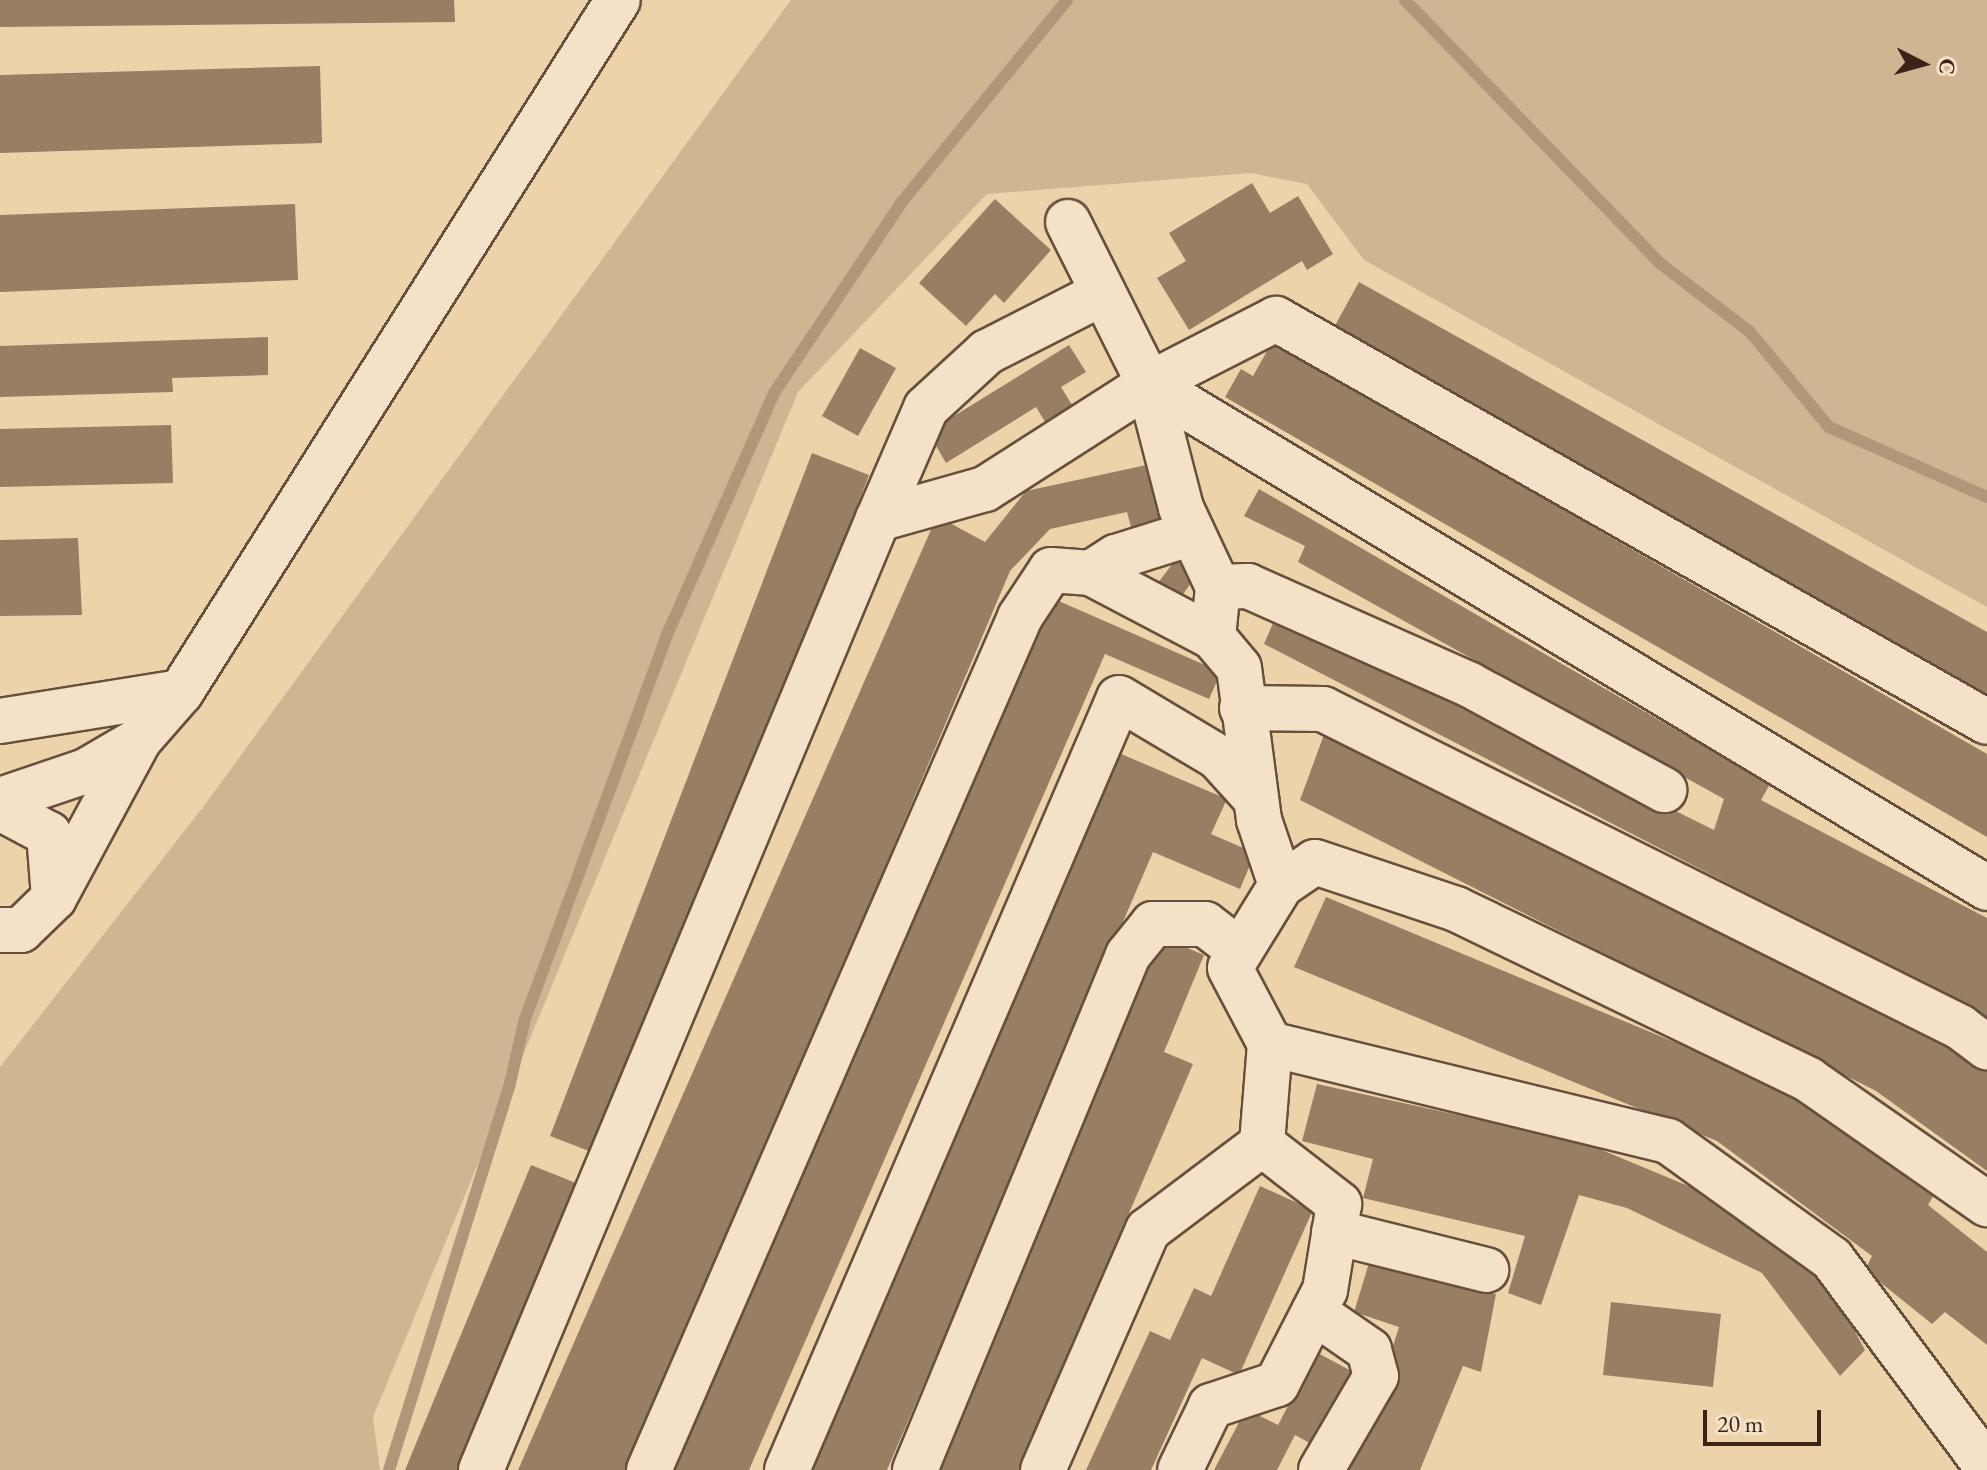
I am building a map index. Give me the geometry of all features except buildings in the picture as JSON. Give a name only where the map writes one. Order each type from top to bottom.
[{"type":"street","points":[[7,936],[54,898],[139,740],[181,692],[618,0]]},
{"type":"street","points":[[1068,222],[1101,294],[1149,384],[1181,508],[1218,587],[1213,637]]},
{"type":"street","points":[[481,1470],[926,408],[987,352],[1101,294]]},
{"type":"street","points":[[878,519],[985,489],[1149,384],[1276,319],[1987,722]]},
{"type":"street","points":[[1149,384],[1987,888]]},
{"type":"street","points":[[1091,573],[1116,557],[1192,533]]},
{"type":"street","points":[[649,1470],[1020,617],[1051,570],[1091,573],[1213,637],[1239,668],[1256,799],[1281,885]]},
{"type":"street","points":[[1218,587],[1248,586],[1470,685],[1664,790]]},
{"type":"street","points":[[0,721],[181,692]]},
{"type":"street","points":[[787,1470],[1119,698],[1218,757],[1256,799]]},
{"type":"street","points":[[1242,708],[1323,709],[1960,1027],[1987,1047]]},
{"type":"street","points":[[0,800],[86,771],[139,740]]},
{"type":"street","points":[[0,808],[49,834],[54,898]]},
{"type":"street","points":[[1043,1470],[1148,1230],[1262,1144],[1270,1044],[1230,968],[1281,885],[1315,862],[1456,909],[1809,1080],[1987,1204]]},
{"type":"street","points":[[915,1470],[1128,955],[1153,924],[1205,924],[1240,951]]},
{"type":"street","points":[[1270,1044],[1668,1141],[1832,1259],[1987,1467]]},
{"type":"street","points":[[1180,1470],[1211,1406],[1277,1384],[1325,1290],[1339,1204],[1262,1144]]},
{"type":"street","points":[[1334,1232],[1486,1270]]},
{"type":"street","points":[[1314,1312],[1369,1350],[1376,1376],[1321,1470]]},
{"type":"shaded area","points":[[791,0],[1987,0],[1987,607],[1364,260],[1307,184],[1251,173],[987,194],[798,392],[373,1417],[380,1470],[0,1470],[0,1067],[204,806]]},
{"type":"waterway","points":[[389,1470],[510,1083],[525,1019],[666,637],[774,393],[901,203],[1067,0]]},
{"type":"waterway","points":[[1405,0],[1661,264],[1750,332],[1829,427],[1987,497]]}]
